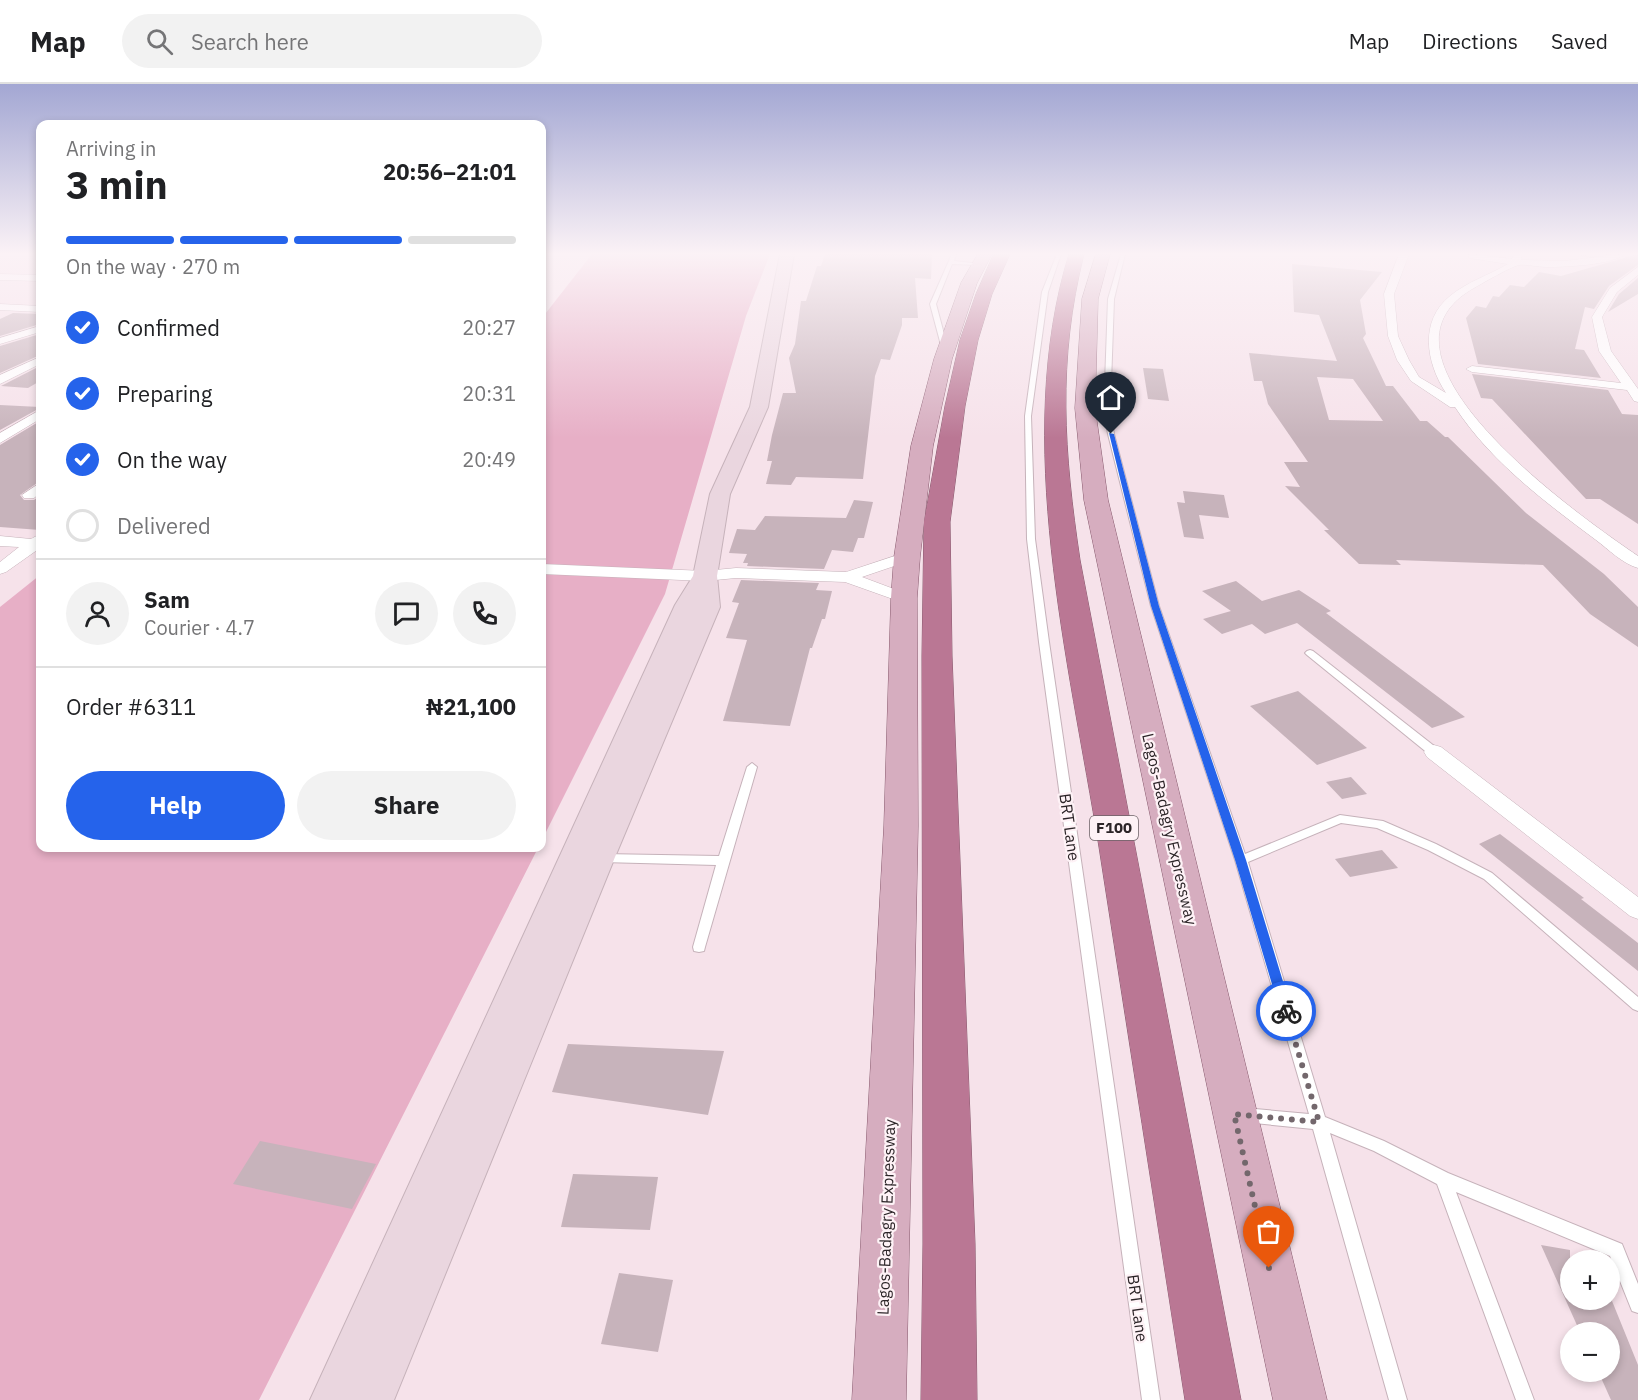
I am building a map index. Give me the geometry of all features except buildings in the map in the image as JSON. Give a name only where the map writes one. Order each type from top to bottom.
[{"type":"highway","points":[[949,1400],[949,1233],[937,656],[937,522],[955,405],[969,340],[977,315]]},
{"type":"highway","name":"F100","points":[[1061,315],[1054,403],[1057,484],[1076,627],[1113,822],[1213,1400]]},
{"type":"main road","points":[[369,1400],[599,857],[708,607],[705,576],[720,494],[759,406],[776,315]]},
{"type":"main road","name":"Lagos-Badagry Expressway","points":[[879,1400],[902,826],[904,598],[907,557],[922,446],[946,352],[958,315]]},
{"type":"main road","name":"Lagos-Badagry Expressway","points":[[1089,315],[1085,408],[1096,500],[1300,1400]]},
{"type":"main road","points":[[335,1400],[687,605],[705,576]]},
{"type":"street","points":[[1391,315],[1393,336],[1402,360],[1415,379],[1462,409]]},
{"type":"street","points":[[1439,315],[1432,335],[1433,358],[1446,386],[1462,409],[1516,471],[1638,563]]},
{"type":"street","points":[[1598,315],[1605,351],[1638,397]]},
{"type":"street","points":[[0,341],[36,330]]},
{"type":"street","points":[[10,363],[36,363]]},
{"type":"street","points":[[0,380],[36,363]]},
{"type":"street","points":[[1472,369],[1629,387]]},
{"type":"street","points":[[0,439],[36,416]]},
{"type":"street","points":[[0,541],[36,542]]},
{"type":"street","points":[[0,569],[36,544]]},
{"type":"street","points":[[847,577],[907,557]]},
{"type":"street","points":[[546,569],[705,576],[735,573],[847,577],[904,598]]},
{"type":"street","points":[[1434,752],[1638,910]]},
{"type":"lane","points":[[936,315],[946,352]]},
{"type":"lane","points":[[956,1400],[950,824],[941,580],[945,496],[964,364],[978,315]]},
{"type":"lane","name":"BRT Lane","points":[[1042,315],[1028,416],[1031,538],[1150,1400]]},
{"type":"lane","points":[[1110,315],[1107,411],[1155,606],[1241,860],[1398,1400]]},
{"type":"lane","points":[[1310,653],[1434,752]]},
{"type":"lane","points":[[699,947],[752,767]]},
{"type":"lane","points":[[1241,860],[1340,819],[1378,824],[1432,847],[1488,876],[1638,1005]]},
{"type":"lane","points":[[599,857],[723,861]]},
{"type":"lane","points":[[1234,1114],[1319,1122],[1379,1146],[1443,1179],[1616,1250],[1638,1305]]},
{"type":"lane","points":[[1443,1179],[1525,1400]]},
{"type":"shaded area","points":[[546,315],[746,315],[665,594],[546,832]]},
{"type":"shaded area","points":[[36,578],[36,852],[536,852],[259,1400],[0,1400],[0,607]]},
{"type":"way so far","points":[[1269,1268],[1234,1114],[1319,1122],[1286,1011]]},
{"type":"route","points":[[1111,434],[1155,606],[1241,860],[1286,1011]]}]
